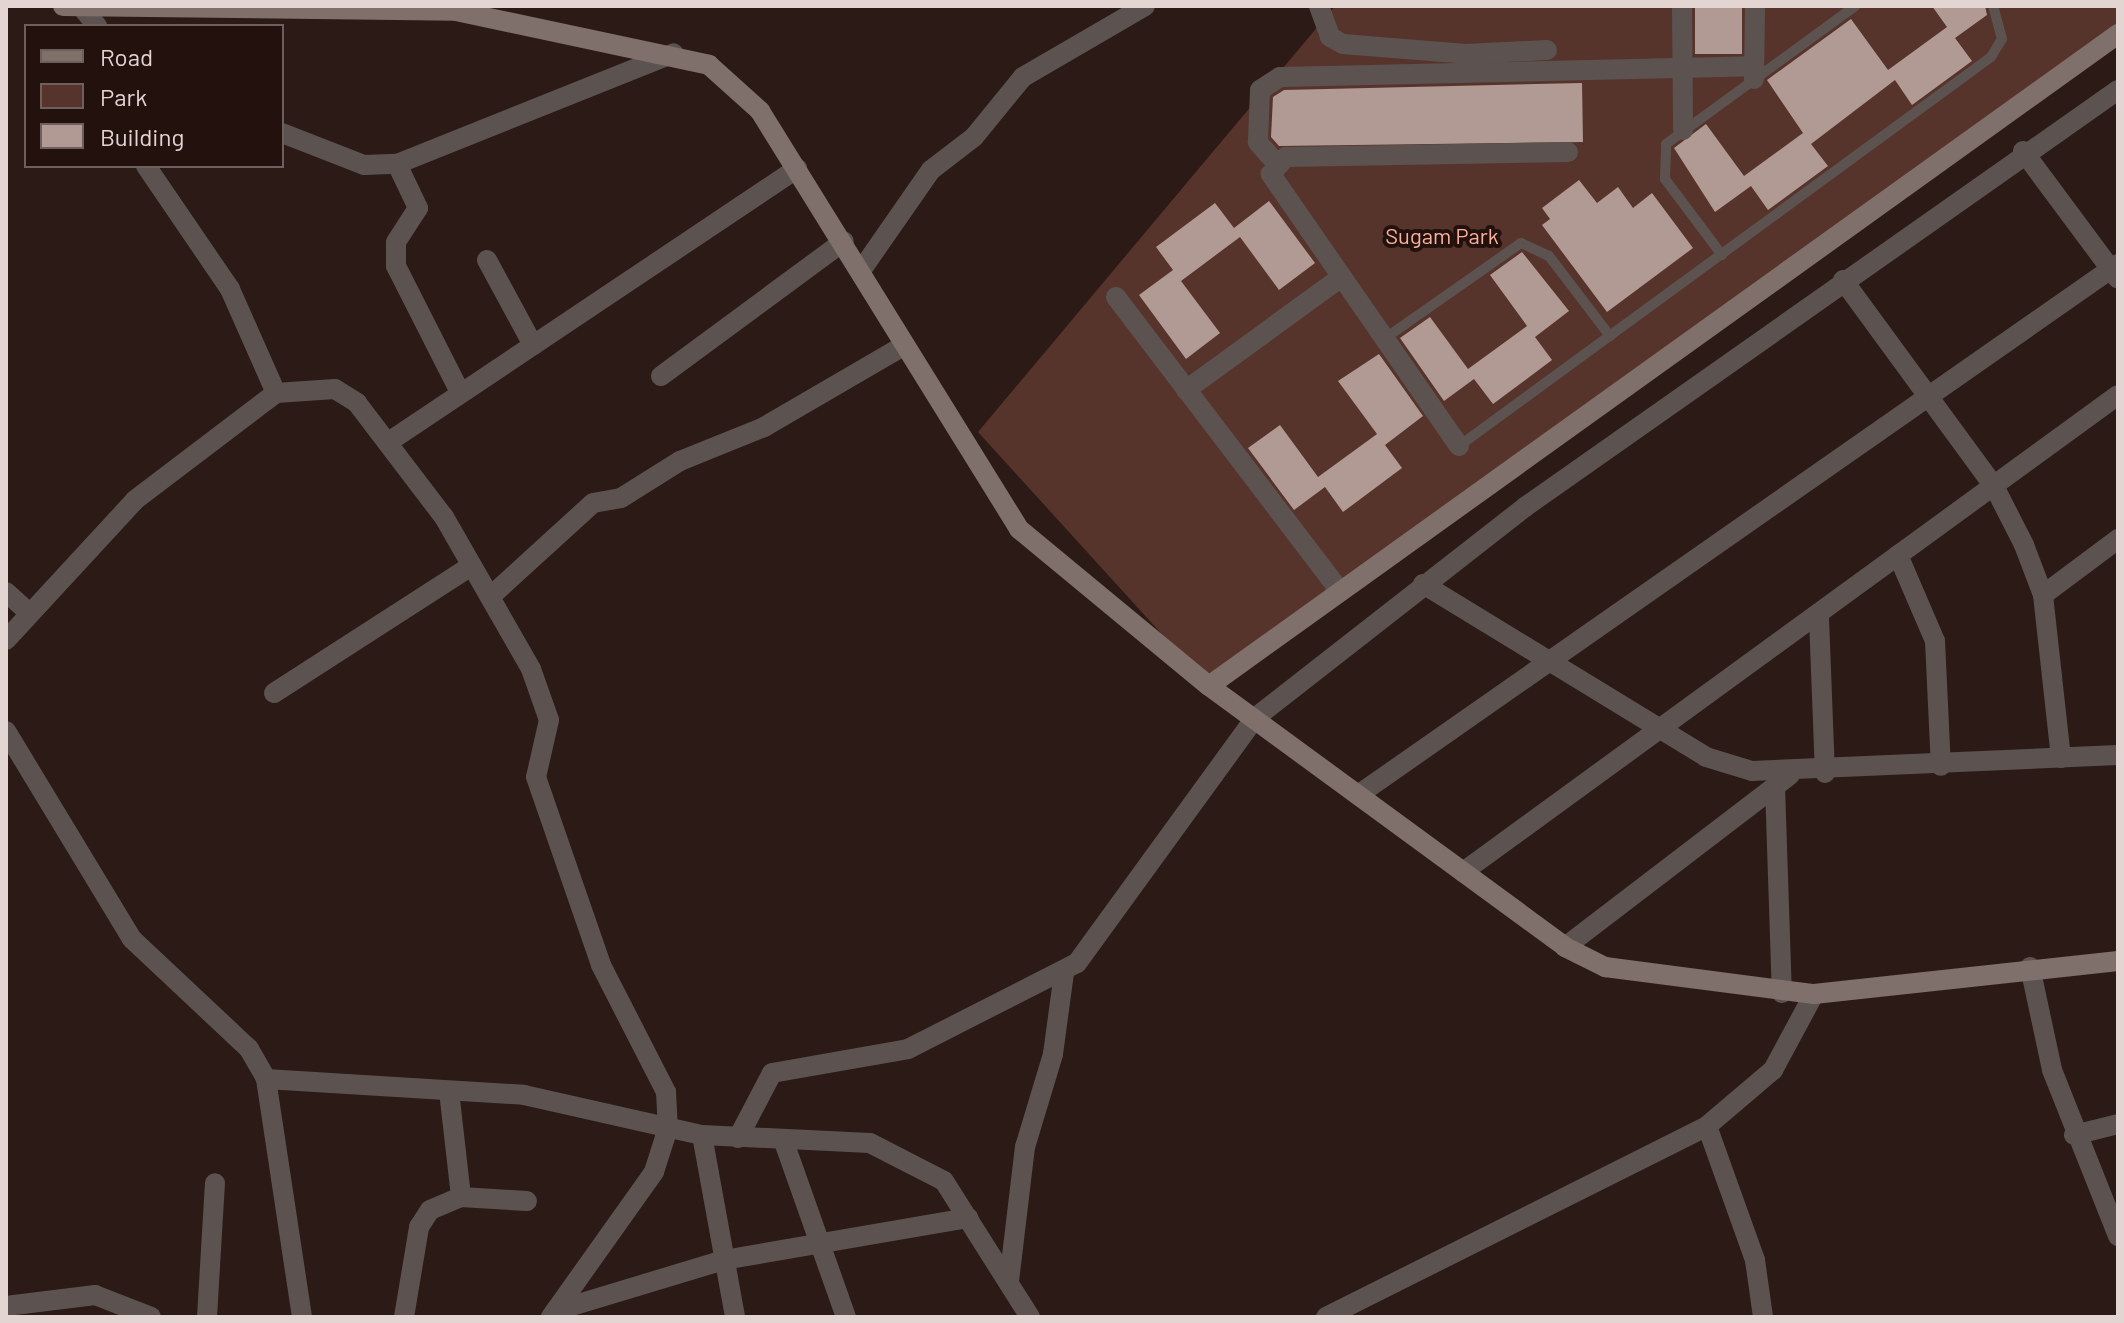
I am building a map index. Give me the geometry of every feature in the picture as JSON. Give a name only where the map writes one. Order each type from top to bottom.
[{"type":"street","points":[[63,6],[90,18],[185,7],[455,8],[574,40],[674,53],[727,77],[760,111],[844,241],[860,272],[1019,529],[1209,686],[1565,947],[1637,977],[1814,994],[2030,967],[2118,961]]},
{"type":"street","points":[[860,272],[931,170],[974,137],[1023,77],[1145,6]]},
{"type":"street","points":[[1319,6],[1330,37],[1343,44],[1466,54],[1547,50]]},
{"type":"street","points":[[1682,6],[1683,130]]},
{"type":"street","points":[[1459,446],[1275,187],[1276,163],[1258,142],[1260,90],[1280,77],[1683,68],[1754,72],[1755,6]]},
{"type":"street","points":[[1209,686],[2118,34]]},
{"type":"street","points":[[284,134],[352,162],[397,164],[674,53]]},
{"type":"street","points":[[738,1138],[772,1073],[908,1049],[1064,973],[1090,948],[1255,718],[1423,584],[2023,151],[2118,90]]},
{"type":"street","points":[[1358,795],[1929,392],[2116,271],[2023,151]]},
{"type":"street","points":[[1276,163],[1568,152]]},
{"type":"street","points":[[397,164],[418,208],[396,242],[396,266],[460,392]]},
{"type":"street","points":[[147,168],[230,289],[276,393]]},
{"type":"street","points":[[390,441],[797,169]]},
{"type":"street","points":[[661,376],[844,241]]},
{"type":"street","points":[[487,260],[533,345]]},
{"type":"street","points":[[1186,390],[1339,279]]},
{"type":"street","points":[[1843,280],[1929,392],[1994,486],[2043,595],[2061,758]]},
{"type":"street","points":[[1116,297],[1340,591]]},
{"type":"street","points":[[490,597],[585,508],[764,427],[905,345]]},
{"type":"street","points":[[6,640],[28,612],[135,500],[276,393],[335,389],[390,441],[490,597],[545,703],[549,720],[536,777],[601,965],[666,1092],[668,1128],[646,1186],[553,1314]]},
{"type":"street","points":[[1463,872],[1659,729],[1819,618],[1898,555],[2118,395]]},
{"type":"street","points":[[2043,595],[2118,539]]},
{"type":"street","points":[[1898,555],[1935,641],[1941,766]]},
{"type":"street","points":[[274,693],[471,566]]},
{"type":"street","points":[[1423,584],[1552,659],[1706,757],[1783,780],[1825,773],[2118,755]]},
{"type":"street","points":[[6,592],[28,612]]},
{"type":"street","points":[[1819,618],[1825,773]]},
{"type":"street","points":[[6,731],[132,939],[249,1049],[266,1079],[302,1317]]},
{"type":"street","points":[[1565,947],[1783,780]]},
{"type":"street","points":[[1782,993],[1783,780]]},
{"type":"street","points":[[2030,967],[2074,1135],[2118,1236]]},
{"type":"street","points":[[1009,1281],[1025,1147],[1053,1054],[1064,973]]},
{"type":"street","points":[[1326,1317],[1707,1126],[1773,1070],[1814,994]]},
{"type":"street","points":[[266,1079],[524,1095],[702,1135],[784,1142],[870,1143],[903,1155],[944,1181],[1030,1317]]},
{"type":"street","points":[[449,1091],[461,1197]]},
{"type":"street","points":[[2074,1135],[2118,1124]]},
{"type":"street","points":[[1707,1126],[1755,1260],[1763,1317]]},
{"type":"street","points":[[702,1135],[735,1317]]},
{"type":"street","points":[[784,1142],[846,1317]]},
{"type":"street","points":[[207,1317],[215,1183]]},
{"type":"street","points":[[404,1317],[423,1218],[461,1197],[527,1201]]},
{"type":"street","points":[[553,1314],[724,1260],[968,1218]]},
{"type":"street","points":[[6,1306],[95,1295],[151,1317]]},
{"type":"lane","points":[[1722,255],[1665,179],[1666,144],[1754,72],[1855,6]]},
{"type":"lane","points":[[1459,446],[1991,57],[2002,39],[1993,6]]},
{"type":"lane","points":[[1383,340],[1521,243],[1549,256],[1610,336]]},
{"type":"green space","name":"Sugam Park","points":[[1335,6],[2118,6],[2118,34],[1209,686],[978,432]]},
{"type":"building","points":[[1695,6],[1742,6],[1742,54],[1695,54]]},
{"type":"building","points":[[1932,6],[1985,6],[1987,15],[1955,38],[1972,61],[1912,105],[1895,80],[1811,144],[1828,166],[1768,210],[1751,186],[1715,212],[1674,148],[1706,124],[1744,176],[1803,133],[1767,80],[1851,19],[1888,70],[1947,27]]},
{"type":"building","points":[[1582,83],[1583,142],[1279,146],[1271,137],[1273,97],[1284,90]]},
{"type":"building","points":[[1579,180],[1597,203],[1618,187],[1633,208],[1652,193],[1693,248],[1607,312],[1542,225],[1550,219],[1542,208]]},
{"type":"building","points":[[1269,201],[1315,263],[1279,290],[1240,237],[1181,281],[1220,333],[1186,359],[1139,295],[1173,270],[1156,247],[1215,203],[1234,228]]},
{"type":"building","points":[[1522,252],[1569,311],[1535,337],[1552,360],[1493,404],[1474,379],[1444,401],[1400,338],[1430,317],[1468,369],[1527,326],[1490,275]]},
{"type":"building","points":[[1379,354],[1423,416],[1385,445],[1402,468],[1343,512],[1325,487],[1294,510],[1248,448],[1280,425],[1318,477],[1377,434],[1338,381]]}]
